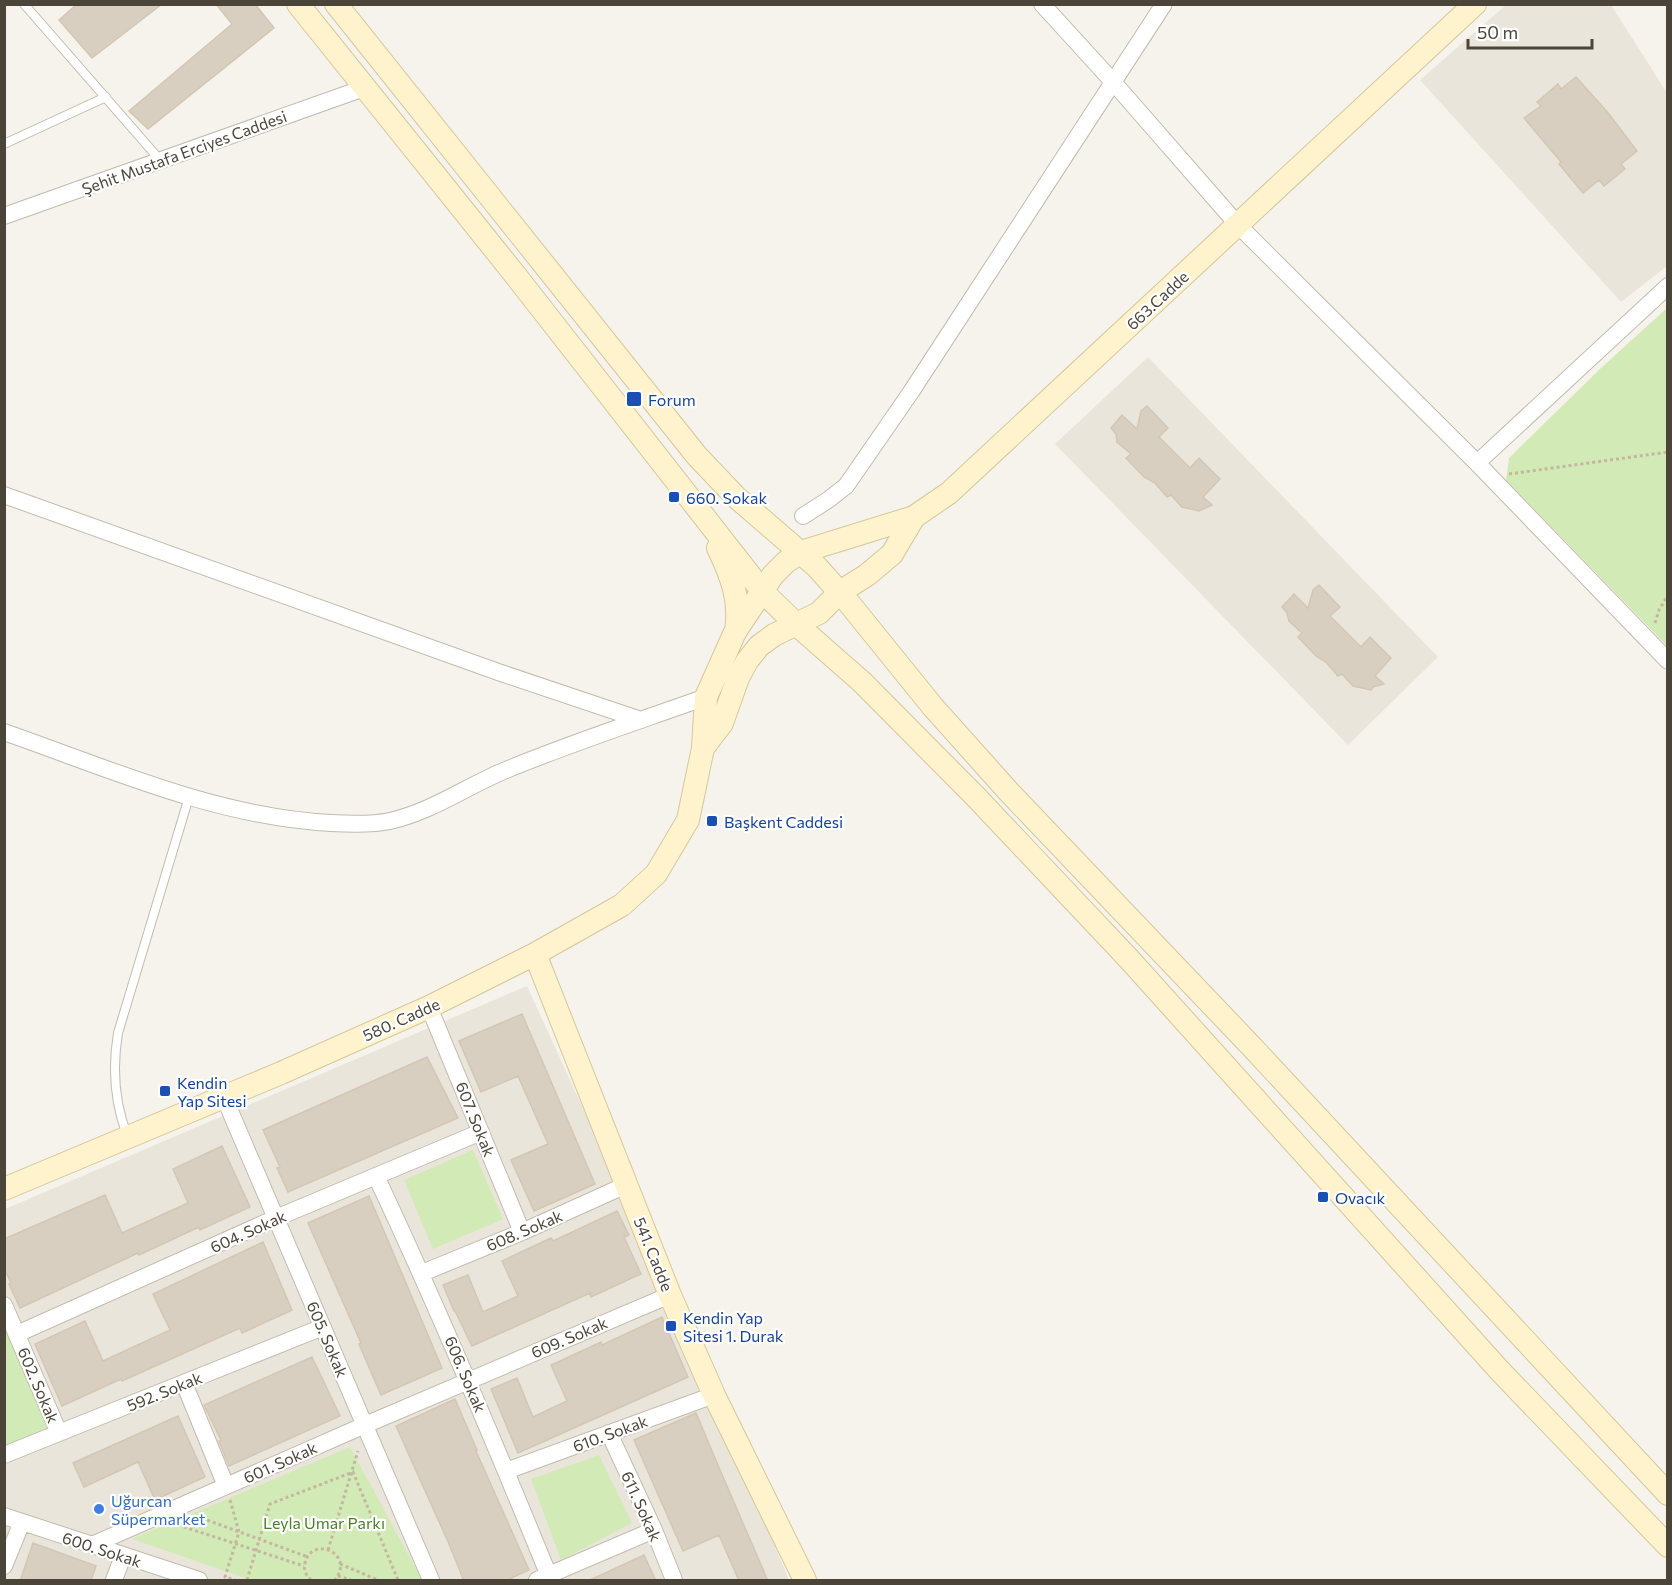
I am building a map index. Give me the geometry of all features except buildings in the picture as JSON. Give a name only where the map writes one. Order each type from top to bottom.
[{"type":"main road","points":[[298,4],[516,276],[763,592],[862,682],[1066,892],[1492,1362],[1668,1546]]},
{"type":"main road","points":[[336,4],[698,456],[736,497],[801,552],[840,592],[933,707],[1009,792],[1252,1047],[1668,1494]]},
{"type":"main road","name":"663.Cadde","points":[[703,748],[722,723],[738,678],[747,661],[759,646],[774,635],[819,613],[840,592],[867,575],[892,554],[914,517],[949,493],[1475,4]]},
{"type":"main road","points":[[701,514],[720,551],[735,591],[738,609],[735,632]]},
{"type":"main road","points":[[706,697],[735,632],[773,575],[786,562],[801,552],[914,517]]},
{"type":"main road","name":"580. Cadde","points":[[4,1189],[429,1006],[535,954],[622,905],[656,874],[688,820],[703,748],[706,697]]},
{"type":"main road","name":"541. Cadde","points":[[535,954],[670,1295],[714,1395],[805,1581]]},
{"type":"street","points":[[1042,4],[1114,82],[1238,225],[1477,463],[1668,661]]},
{"type":"street","points":[[803,516],[846,486],[911,392],[1164,4]]},
{"type":"street","name":"Şehit Mustafa Erciyes Caddesi","points":[[4,216],[364,88]]},
{"type":"street","points":[[1477,463],[1668,286]]},
{"type":"street","points":[[4,495],[501,673],[641,720]]},
{"type":"street","points":[[4,732],[189,797],[303,822],[346,824],[388,821],[417,813],[524,763],[706,697]]},
{"type":"street","name":"607. Sokak","points":[[429,1006],[522,1232]]},
{"type":"street","name":"605. Sokak","points":[[224,1096],[431,1581]]},
{"type":"street","name":"604. Sokak","points":[[17,1334],[276,1218],[481,1132]]},
{"type":"street","name":"606. Sokak","points":[[375,1176],[422,1273],[469,1380],[506,1471],[543,1578]]},
{"type":"street","name":"608. Sokak","points":[[422,1273],[522,1232],[626,1185]]},
{"type":"street","name":"609. Sokak","points":[[469,1380],[670,1295]]},
{"type":"street","name":"602. Sokak","points":[[4,1305],[59,1433]]},
{"type":"street","name":"592. Sokak","points":[[4,1455],[323,1327]]},
{"type":"street","name":"601. Sokak","points":[[92,1545],[469,1380]]},
{"type":"street","points":[[184,1383],[226,1486]]},
{"type":"street","name":"610. Sokak","points":[[506,1471],[714,1395]]},
{"type":"street","name":"611. Sokak","points":[[609,1433],[654,1530],[674,1581]]},
{"type":"street","name":"600. Sokak","points":[[4,1516],[199,1581]]},
{"type":"street","points":[[4,1566],[22,1522]]},
{"type":"street","points":[[543,1578],[654,1530]]},
{"type":"street","points":[[114,1581],[123,1556]]},
{"type":"lane","points":[[24,4],[160,160]]},
{"type":"lane","points":[[4,144],[106,97]]},
{"type":"lane","points":[[128,1137],[117,1105],[115,1088],[114,1071],[118,1033],[189,797]]},
{"type":"path","points":[[1490,477],[1668,452]]},
{"type":"path","points":[[1649,642],[1659,610],[1668,595]]},
{"type":"path","points":[[328,1550],[353,1472],[365,1425]]},
{"type":"path","points":[[247,1581],[270,1504],[353,1472]]},
{"type":"path","points":[[353,1472],[398,1581]]},
{"type":"path","points":[[226,1486],[239,1532],[225,1577],[235,1581]]},
{"type":"path","points":[[176,1509],[308,1557]]},
{"type":"path","points":[[155,1518],[304,1566]]},
{"type":"path","points":[[311,1581],[304,1566],[308,1557],[317,1550],[328,1550],[336,1555],[340,1564],[338,1576],[334,1581]]},
{"type":"path","points":[[340,1564],[378,1581]]},
{"type":"path","points":[[338,1576],[351,1581]]},
{"type":"shaded area","points":[[1506,5],[1611,5],[1667,93],[1667,266],[1621,302],[1420,80]]},
{"type":"shaded area","points":[[1148,357],[1438,657],[1348,745],[1055,444]]},
{"type":"shaded area","points":[[527,986],[698,1360],[789,1580],[5,1580],[5,1209]]},
{"type":"green space","points":[[1667,308],[1667,646],[1506,480],[1509,458],[1601,368]]},
{"type":"green space","points":[[473,1150],[503,1219],[433,1249],[404,1180]]},
{"type":"green space","points":[[4,1311],[56,1431],[4,1452]]},
{"type":"green space","name":"Leyla Umar Parkı","points":[[350,1447],[422,1580],[251,1580],[132,1539]]},
{"type":"green space","points":[[599,1455],[632,1523],[561,1560],[531,1479]]},
{"type":"place","name":"Forum","points":[[634,399]]},
{"type":"place","name":"660. Sokak","points":[[674,497]]},
{"type":"place","name":"Başkent Caddesi","points":[[712,821]]},
{"type":"place","name":"Kendin Yap Sitesi","points":[[165,1091]]},
{"type":"place","name":"Ovacık","points":[[1323,1197]]},
{"type":"place","name":"Kendin Yap Sitesi 1. Durak","points":[[671,1326]]},
{"type":"place","name":"Uğurcan Süpermarket","points":[[99,1509]]}]
